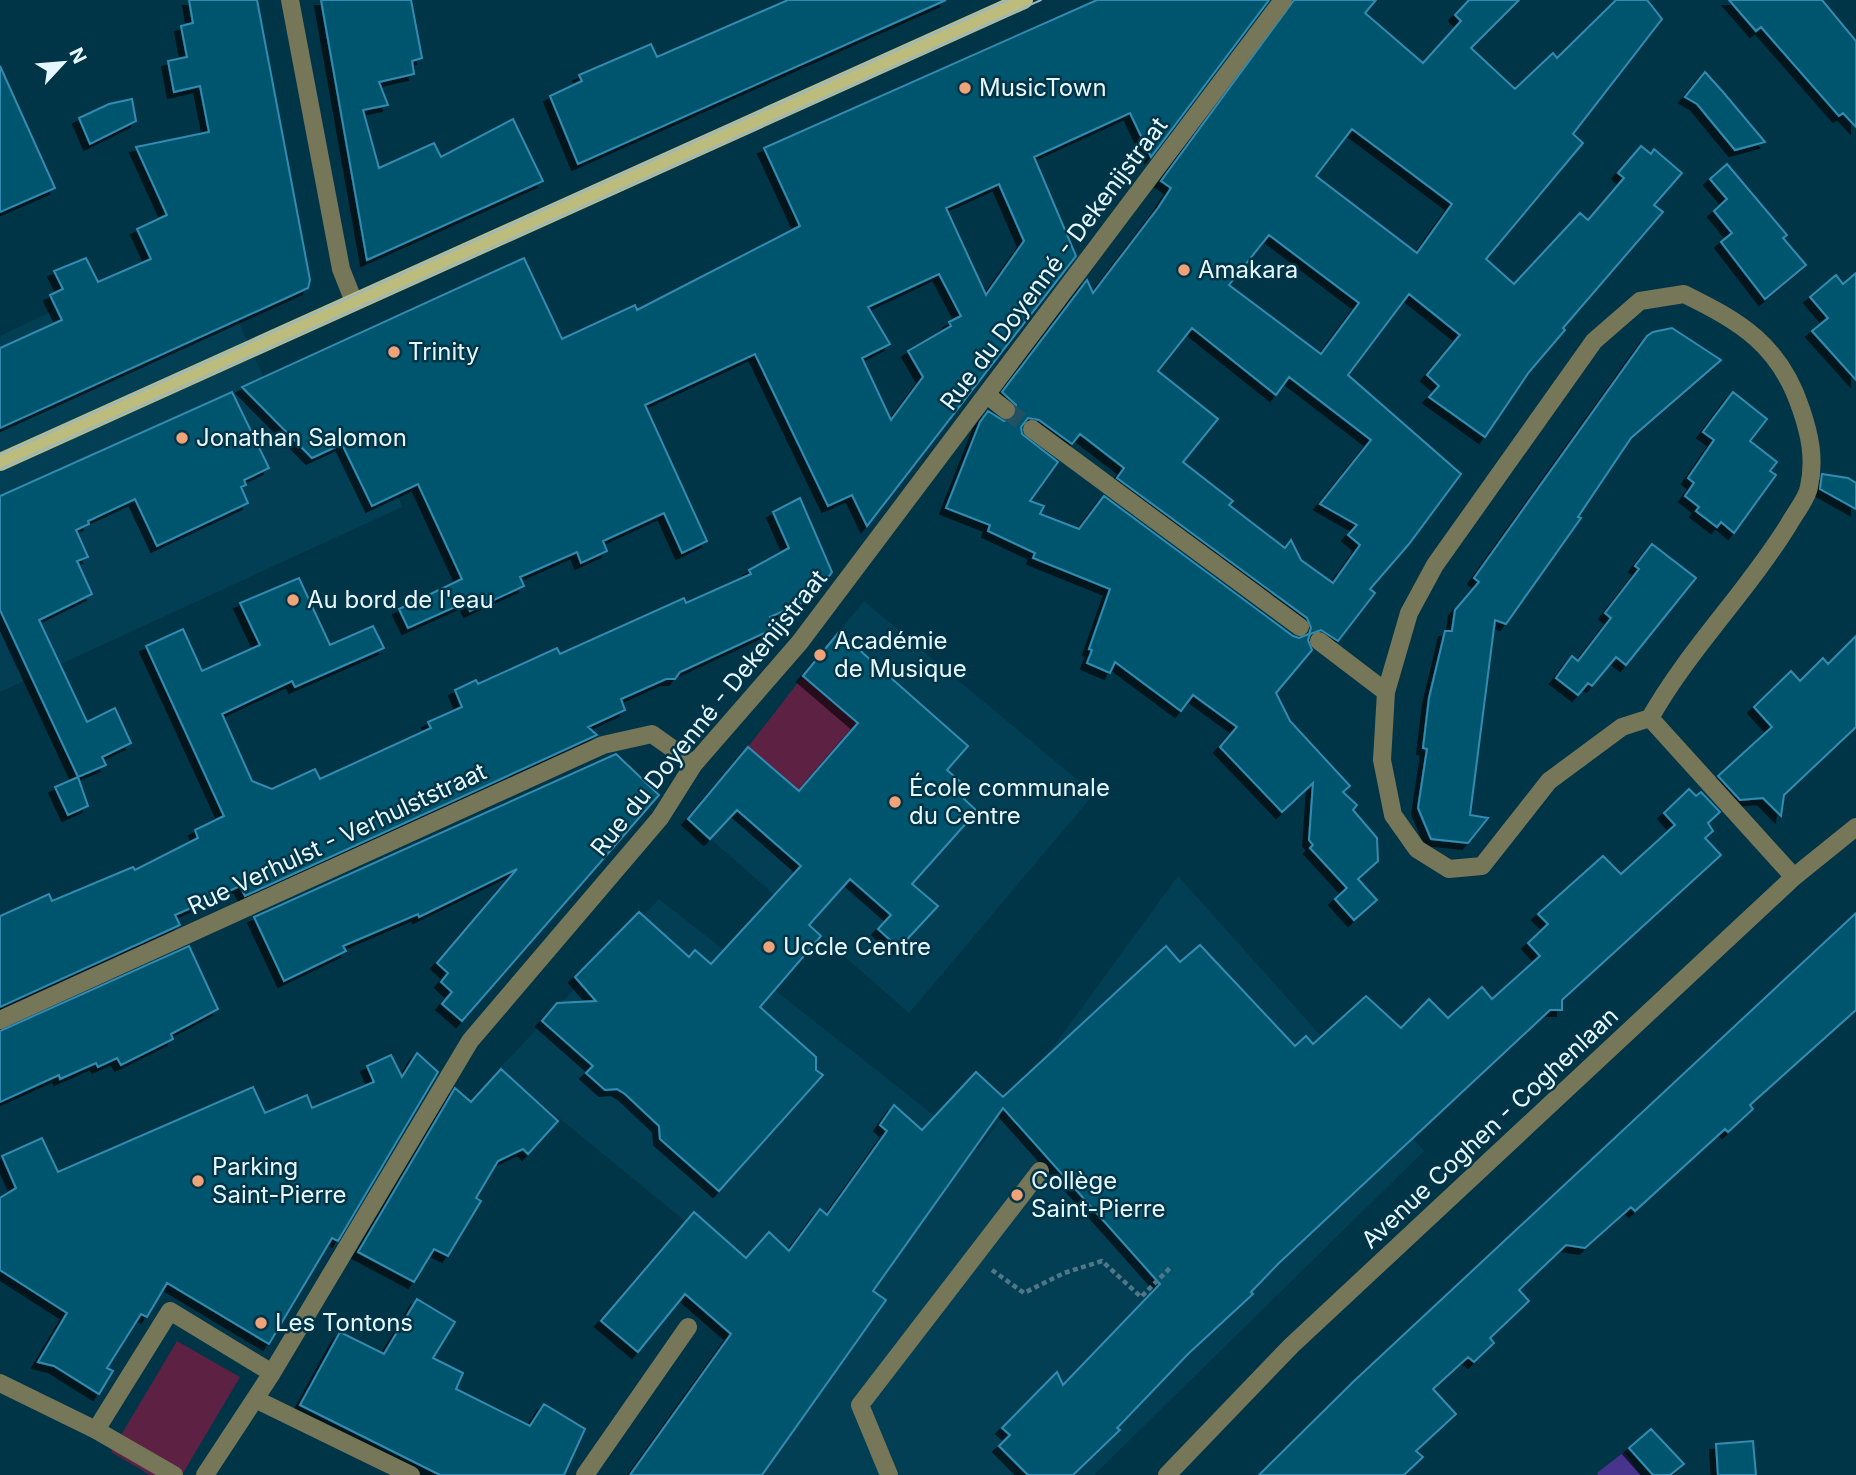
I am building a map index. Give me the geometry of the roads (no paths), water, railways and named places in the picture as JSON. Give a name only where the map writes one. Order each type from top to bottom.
[{"type":"main road","points":[[0,462],[1024,0]]},
{"type":"street","points":[[290,0],[341,269],[354,302]]},
{"type":"street","name":"Rue du Doyenné - Dekenijstraat","points":[[205,1475],[272,1373],[470,1041],[660,818],[694,764],[800,642],[1283,0]]},
{"type":"street","points":[[1684,294],[1736,320],[1769,347],[1795,388],[1812,443],[1809,489],[1773,551],[1671,681],[1650,718],[1622,727],[1549,780],[1482,866],[1449,869],[1416,849],[1393,815],[1382,760],[1386,692],[1409,612],[1435,565],[1594,341],[1640,302],[1684,294]]},
{"type":"street","points":[[988,395],[1006,410]]},
{"type":"street","points":[[1032,429],[1300,627]]},
{"type":"street","points":[[1319,641],[1386,692]]},
{"type":"street","points":[[1650,718],[1794,877]]},
{"type":"street","name":"Rue Verhulst - Verhulststraat","points":[[0,1020],[603,745],[652,734],[694,764]]},
{"type":"street","name":"Avenue Coghen - Coghenlaan","points":[[1167,1475],[1291,1346],[1794,877],[1856,827]]},
{"type":"street","points":[[889,1475],[860,1405],[1040,1171]]},
{"type":"street","points":[[96,1430],[170,1311],[272,1373]]},
{"type":"street","points":[[585,1475],[688,1327]]},
{"type":"street","points":[[0,1383],[96,1430],[174,1475]]},
{"type":"street","points":[[255,1399],[411,1475]]},
{"type":"tunnel","points":[[1006,410],[1032,429]]},
{"type":"tram line","points":[[0,455],[1008,0]]},
{"type":"tram line","points":[[0,469],[1041,0]]},
{"type":"place","name":"MusicTown","points":[[965,88]]},
{"type":"place","name":"Amakara","points":[[1184,270]]},
{"type":"place","name":"Trinity","points":[[394,352]]},
{"type":"place","name":"Jonathan Salomon","points":[[182,438]]},
{"type":"place","name":"Au bord de l'eau","points":[[293,600]]},
{"type":"place","name":"Académie de Musique","points":[[820,655]]},
{"type":"place","name":"École communale du Centre","points":[[895,802]]},
{"type":"place","name":"Uccle Centre","points":[[769,947]]},
{"type":"place","name":"Parking Saint-Pierre","points":[[198,1181]]},
{"type":"place","name":"Collège Saint-Pierre","points":[[1017,1195]]},
{"type":"place","name":"Les Tontons","points":[[261,1323]]}]
